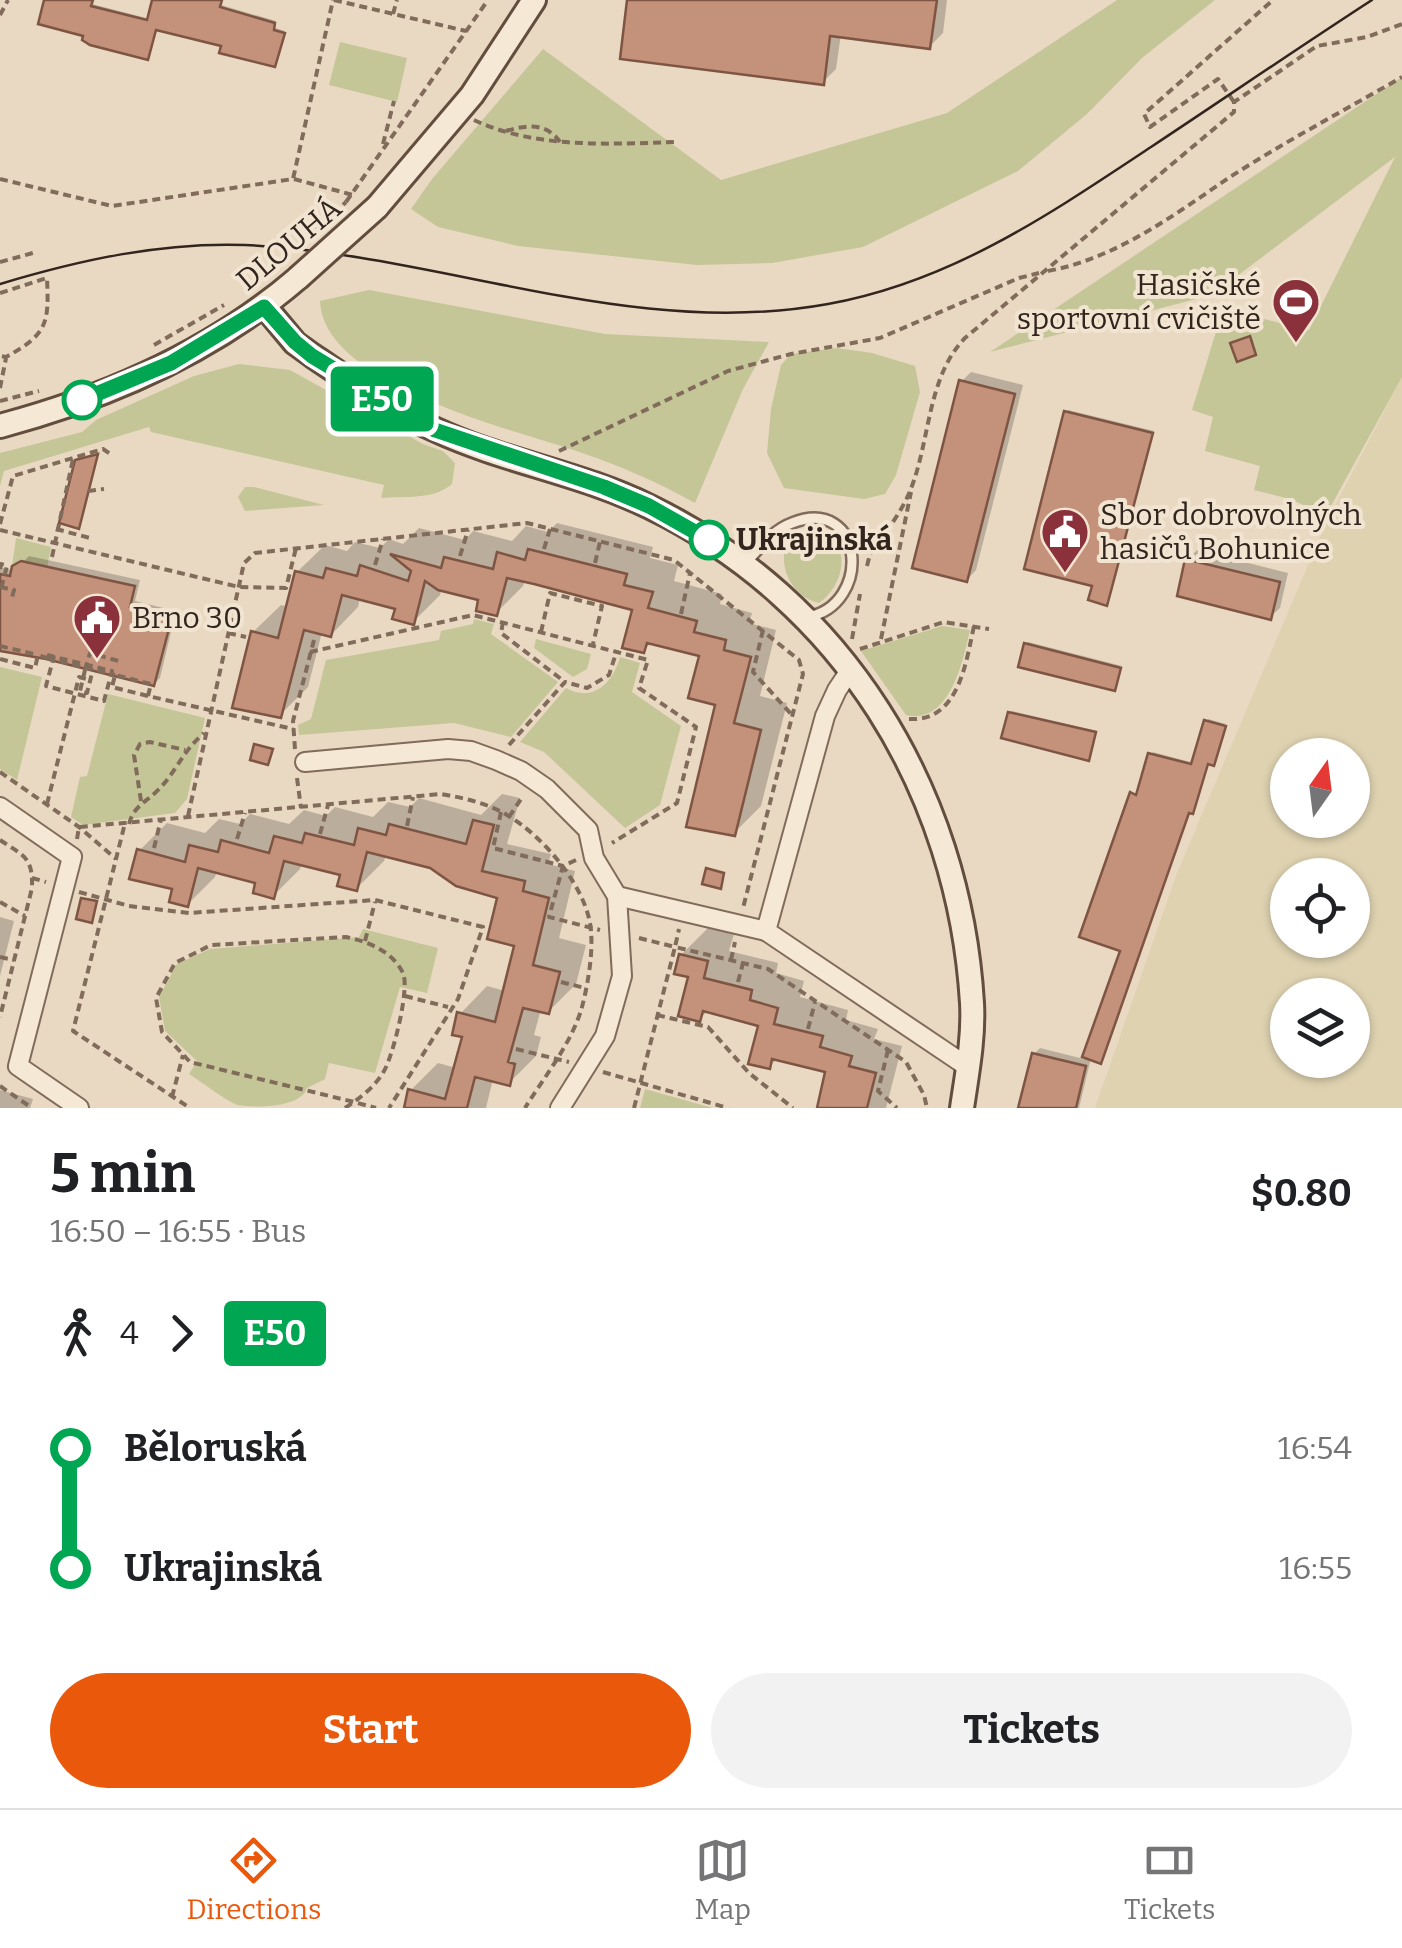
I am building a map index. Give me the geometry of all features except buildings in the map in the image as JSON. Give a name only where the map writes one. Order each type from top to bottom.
[{"type":"street","name":"DLOUHÁ","points":[[0,426],[130,383],[212,341],[264,307],[377,208],[458,112],[534,0]]},
{"type":"street","points":[[264,307],[312,356],[435,430],[649,506],[744,564],[834,645],[858,659],[938,831],[964,922],[972,1006],[962,1108]]},
{"type":"street","points":[[766,931],[825,716],[858,659]]},
{"type":"street","points":[[304,762],[448,749],[472,751],[534,780],[588,830],[594,858],[617,896],[622,976],[606,1036],[560,1108]]},
{"type":"street","points":[[0,807],[72,858],[18,1066],[79,1108]]},
{"type":"street","points":[[617,896],[766,931],[968,1067]]},
{"type":"lane","points":[[744,564],[789,523],[809,518],[831,521],[846,532],[852,546],[852,563],[842,598],[820,615],[804,618]]},
{"type":"path","points":[[0,15],[8,0]]},
{"type":"path","points":[[293,179],[334,0],[466,31]]},
{"type":"path","points":[[393,14],[397,0]]},
{"type":"path","points":[[312,234],[353,194],[488,0]]},
{"type":"path","points":[[880,641],[912,488],[940,378],[952,351],[1234,112],[1234,102],[1218,79],[1150,126],[1144,114],[1273,0]]},
{"type":"path","points":[[1234,102],[1317,46],[1367,37],[1402,24]]},
{"type":"path","points":[[560,450],[728,370],[880,338],[1019,278],[1065,268],[1107,252],[1172,218],[1230,178],[1402,77]]},
{"type":"path","points":[[382,148],[394,101]]},
{"type":"path","points":[[458,112],[504,132],[560,142],[676,142]]},
{"type":"path","points":[[504,132],[539,127],[550,131],[560,142]]},
{"type":"path","points":[[0,179],[112,206],[293,179],[353,194]]},
{"type":"path","points":[[0,262],[33,253]]},
{"type":"path","points":[[0,293],[46,278],[48,318],[29,344],[3,357],[0,388]]},
{"type":"path","points":[[148,348],[238,298]]},
{"type":"path","points":[[0,401],[38,391]]},
{"type":"path","points":[[0,541],[14,476],[103,449],[112,455]]},
{"type":"path","points":[[52,557],[73,458]]},
{"type":"path","points":[[912,488],[870,554],[851,636],[858,659],[880,641],[944,622],[988,629]]},
{"type":"path","points":[[88,491],[104,489]]},
{"type":"path","points":[[188,816],[244,563],[255,553],[527,523],[674,560],[799,660],[803,674],[731,960]]},
{"type":"path","points":[[1,528],[238,587],[286,588],[296,548]]},
{"type":"path","points":[[56,529],[90,538]]},
{"type":"path","points":[[544,548],[550,529]]},
{"type":"path","points":[[460,556],[468,530]]},
{"type":"path","points":[[375,565],[383,539]]},
{"type":"path","points":[[595,563],[600,542]]},
{"type":"path","points":[[0,566],[7,566],[0,590],[14,590],[11,600]]},
{"type":"path","points":[[681,614],[690,573]]},
{"type":"path","points":[[541,632],[550,593],[602,606],[593,644]]},
{"type":"path","points":[[310,652],[473,615],[648,660],[640,688],[696,727],[677,802],[602,849]]},
{"type":"path","points":[[503,622],[502,633],[565,682],[587,688],[609,675],[616,650]]},
{"type":"path","points":[[900,714],[919,720],[946,704],[962,682],[974,626]]},
{"type":"path","points":[[762,630],[752,672],[792,715]]},
{"type":"path","points":[[228,633],[246,637]]},
{"type":"path","points":[[301,808],[293,730],[314,640]]},
{"type":"path","points":[[0,646],[38,656],[49,656],[112,670],[104,701],[46,686],[49,656]]},
{"type":"path","points":[[47,804],[79,677],[90,680],[87,693],[80,692],[88,669],[90,654],[122,662]]},
{"type":"path","points":[[0,659],[34,668],[38,656]]},
{"type":"path","points":[[49,656],[151,684],[148,696]]},
{"type":"path","points":[[115,675],[112,687],[293,730]]},
{"type":"path","points":[[496,760],[565,682]]},
{"type":"path","points":[[190,1108],[73,1031],[126,824],[141,801],[159,789],[185,750],[206,730]]},
{"type":"path","points":[[141,801],[134,756],[140,744],[150,742],[185,750]]},
{"type":"path","points":[[0,772],[80,827],[116,858]]},
{"type":"path","points":[[510,816],[534,780]]},
{"type":"path","points":[[80,827],[441,794],[474,800],[510,816],[563,866],[591,928],[585,988],[576,1024],[525,1108]]},
{"type":"path","points":[[407,826],[412,797]]},
{"type":"path","points":[[320,834],[328,805]]},
{"type":"path","points":[[501,812],[493,848],[563,866]]},
{"type":"path","points":[[237,840],[244,813]]},
{"type":"path","points":[[154,848],[160,820]]},
{"type":"path","points":[[72,858],[80,827]]},
{"type":"path","points":[[0,840],[27,858],[32,878],[0,1017]]},
{"type":"path","points":[[32,878],[129,906],[189,913],[376,900],[482,927],[458,1000],[389,1108]]},
{"type":"path","points":[[365,941],[376,900]]},
{"type":"path","points":[[0,902],[25,916]]},
{"type":"path","points":[[344,1108],[354,1102],[385,1070],[404,996],[405,977],[392,956],[365,941],[346,937],[211,945],[174,963],[156,998],[162,1032],[190,1062],[354,1102],[376,1108]]},
{"type":"path","points":[[634,1108],[675,947],[768,969],[906,1062],[927,1108]]},
{"type":"path","points":[[0,957],[14,960]]},
{"type":"path","points":[[738,982],[743,963]]},
{"type":"path","points":[[561,982],[585,988]]},
{"type":"path","points":[[404,996],[450,1008]]},
{"type":"path","points":[[808,1029],[816,1002]]},
{"type":"path","points":[[657,1016],[708,1028],[749,1073],[794,1108]]},
{"type":"path","points":[[516,1049],[728,1108]]},
{"type":"path","points":[[888,1050],[878,1090],[897,1108]]},
{"type":"path","points":[[172,1096],[183,1054]]},
{"type":"path","points":[[0,1088],[32,1108]]},
{"type":"shaded area","points":[[1402,377],[1402,1108],[1095,1108],[1177,873],[1326,523]]},
{"type":"green space","points":[[1117,0],[1215,0],[1142,58],[1087,114],[1018,171],[863,247],[772,263],[697,265],[518,246],[438,227],[411,209],[543,49],[721,180],[947,113]]},
{"type":"green space","points":[[340,42],[407,58],[397,102],[329,85]]},
{"type":"green space","points":[[1402,77],[1402,377],[1326,515],[1290,499],[1254,490],[1260,466],[1205,451],[1213,417],[1192,410],[1223,309],[1309,330],[1395,157],[1212,295],[990,352]]},
{"type":"green space","points":[[369,290],[605,334],[769,342],[743,389],[695,503],[611,463],[471,417],[387,380],[353,357],[329,331],[320,301]]},
{"type":"green space","points":[[837,348],[915,366],[920,392],[896,475],[885,494],[864,499],[784,488],[767,453],[781,365],[791,354]]},
{"type":"green space","points":[[239,364],[290,370],[423,444],[443,451],[455,463],[452,484],[428,495],[381,498],[384,485],[151,432],[149,427],[4,471],[0,486],[0,453],[82,432],[96,420],[194,376]]},
{"type":"green space","points":[[245,487],[324,505],[245,511],[238,497]]},
{"type":"green space","points":[[810,529],[834,541],[842,561],[836,584],[819,603],[801,594],[785,568],[789,538]]},
{"type":"green space","points":[[16,538],[51,547],[47,568],[12,566]]},
{"type":"green space","points":[[474,619],[494,624],[491,634],[558,682],[511,737],[454,723],[299,735],[298,725],[311,719],[326,660],[439,640],[441,631],[473,624]]},
{"type":"green space","points":[[942,626],[970,630],[952,688],[934,710],[906,715],[861,651]]},
{"type":"green space","points":[[536,639],[591,654],[587,669],[573,677],[534,648]]},
{"type":"green space","points":[[620,657],[640,663],[632,692],[681,726],[660,805],[625,828],[544,752],[520,742],[566,688],[585,693],[600,688],[612,675]]},
{"type":"green space","points":[[0,667],[42,677],[17,780],[0,769]]},
{"type":"green space","points":[[108,694],[205,718],[187,799],[175,813],[83,825],[71,817],[80,777],[87,776]]},
{"type":"green space","points":[[363,929],[438,948],[427,993],[400,987],[375,1073],[329,1063],[325,1079],[307,1088],[296,1100],[255,1106],[237,1105],[189,1074],[197,1061],[165,1031],[159,997],[177,964],[210,949],[359,937]]},
{"type":"green space","points":[[645,1089],[713,1108],[640,1108]]},
{"type":"tram line","points":[[0,284],[121,254],[183,246],[245,245],[391,263],[608,304],[754,312],[828,304],[916,280],[998,242],[1075,197],[1372,0]]},
{"type":"bus line","name":"E50","points":[[82,400],[171,363],[264,307],[312,356],[435,430],[604,487],[649,506],[709,540]]},
{"type":"place","name":"Hasičské sportovní cvičiště","points":[[1296,344]]},
{"type":"place","name":"Ukrajinská","points":[[709,540]]},
{"type":"place","name":"Sbor dobrovolných hasičů Bohunice","points":[[1065,574]]},
{"type":"place","name":"Brno 30","points":[[97,660]]}]
